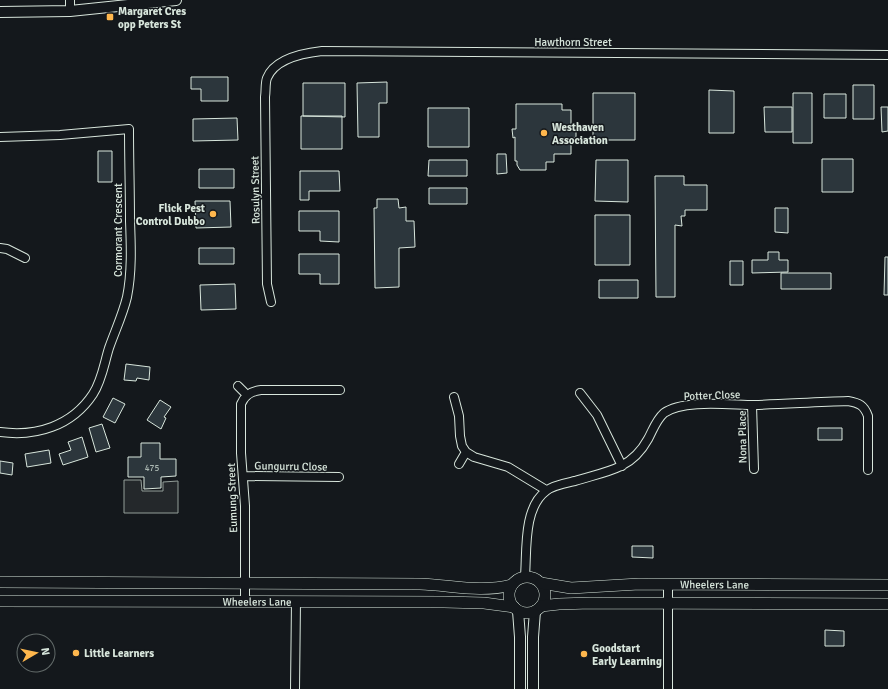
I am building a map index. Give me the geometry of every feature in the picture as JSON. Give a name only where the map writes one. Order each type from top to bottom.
[{"type":"main road","points":[[525,576],[541,582],[545,592],[544,602],[538,609],[524,613],[516,609],[510,602],[509,597],[512,585],[520,578],[525,576]]},
{"type":"main road","name":"Wheelers Lane","points":[[0,582],[420,584],[482,589],[497,589],[512,585]]},
{"type":"main road","name":"Wheelers Lane","points":[[541,582],[571,588],[668,584],[888,585]]},
{"type":"main road","name":"Wheelers Lane","points":[[0,601],[469,602],[516,609]]},
{"type":"main road","name":"Wheelers Lane","points":[[538,609],[574,603],[888,604]]},
{"type":"street","points":[[70,0],[70,11]]},
{"type":"street","points":[[0,12],[70,11],[176,0]]},
{"type":"street","name":"Hawthorn Street","points":[[267,78],[283,61],[309,52],[322,51],[888,55]]},
{"type":"street","name":"Rosulyn Street","points":[[267,78],[265,97],[267,284],[271,302]]},
{"type":"street","name":"Cormorant Crescent","points":[[0,137],[60,135],[129,129],[131,255],[127,298],[106,356],[102,376],[94,394],[81,410],[68,420],[52,427],[35,432],[16,434],[0,432]]},
{"type":"street","points":[[0,248],[7,249],[25,258]]},
{"type":"street","points":[[238,386],[247,395],[254,391],[261,390],[340,390]]},
{"type":"street","points":[[580,393],[597,415],[622,466]]},
{"type":"street","name":"Eumung Street","points":[[245,601],[244,476],[241,453],[241,404],[247,395]]},
{"type":"street","points":[[454,397],[459,416],[462,446],[466,452],[474,457],[508,467],[546,490],[538,499],[532,510],[529,523],[525,576]]},
{"type":"street","name":"Potter Close","points":[[546,490],[622,466],[643,448],[657,421],[664,413],[674,409],[695,405],[752,405],[848,401],[859,403],[865,408],[868,416],[868,470]]},
{"type":"street","name":"Nona Place","points":[[752,405],[754,469]]},
{"type":"street","points":[[459,464],[466,452]]},
{"type":"street","name":"Gungurru Close","points":[[244,476],[339,477]]},
{"type":"street","points":[[668,584],[668,689]]},
{"type":"street","points":[[295,689],[296,601]]},
{"type":"street","points":[[516,609],[520,637],[520,689]]},
{"type":"street","points":[[533,689],[533,637],[538,609]]},
{"type":"shaded area","points":[[124,480],[141,480],[142,491],[163,491],[163,482],[178,481],[178,513],[124,513]]},
{"type":"building","points":[[191,77],[228,77],[228,101],[201,101],[201,89],[191,89]]},
{"type":"building","points":[[387,82],[387,103],[379,103],[379,137],[358,137],[357,83]]},
{"type":"building","points":[[303,83],[345,83],[345,117],[303,116]]},
{"type":"building","points":[[853,85],[874,85],[874,119],[853,119]]},
{"type":"building","points":[[709,90],[734,91],[734,133],[709,133]]},
{"type":"building","points":[[593,93],[635,93],[635,140],[593,140]]},
{"type":"building","points":[[793,93],[812,93],[812,143],[793,143]]},
{"type":"building","points":[[824,94],[846,94],[846,118],[824,118]]},
{"type":"building","name":"Westhaven Association","points":[[516,104],[562,104],[562,110],[571,110],[571,129],[576,129],[576,138],[571,138],[571,154],[554,154],[554,162],[546,162],[546,170],[520,170],[517,165],[517,161],[515,161],[515,137],[513,138],[512,129],[516,129]]},
{"type":"building","points":[[764,107],[792,107],[792,132],[765,132]]},
{"type":"building","points":[[881,107],[888,107],[888,131],[882,132]]},
{"type":"building","points":[[428,108],[469,108],[469,147],[428,147]]},
{"type":"building","points":[[301,116],[342,116],[342,149],[301,149]]},
{"type":"building","points":[[237,118],[238,140],[193,141],[193,119]]},
{"type":"building","points":[[98,151],[112,151],[112,182],[98,182]]},
{"type":"building","points":[[497,154],[506,154],[507,173],[497,174]]},
{"type":"building","points":[[822,159],[853,159],[853,192],[822,192]]},
{"type":"building","points":[[429,160],[467,160],[467,176],[428,176]]},
{"type":"building","points":[[596,160],[628,160],[628,202],[595,201]]},
{"type":"building","points":[[199,169],[234,169],[234,188],[199,188]]},
{"type":"building","points":[[300,171],[339,171],[340,191],[309,191],[309,200],[300,200]]},
{"type":"building","points":[[655,176],[684,176],[684,185],[707,185],[707,210],[685,210],[685,216],[681,216],[682,226],[675,225],[675,297],[656,297]]},
{"type":"building","points":[[429,188],[467,188],[467,204],[429,204]]},
{"type":"building","points":[[377,199],[398,199],[399,208],[406,207],[406,221],[414,221],[415,247],[399,248],[399,287],[375,288],[374,208],[377,208]]},
{"type":"building","name":"Flick Pest Control Dubbo","points":[[195,201],[230,201],[231,227],[196,228]]},
{"type":"building","points":[[775,208],[788,208],[788,233],[775,232]]},
{"type":"building","points":[[299,211],[339,211],[339,242],[320,241],[320,231],[299,231]]},
{"type":"building","points":[[595,215],[630,215],[630,265],[595,265]]},
{"type":"building","points":[[199,248],[234,248],[234,264],[199,264]]},
{"type":"building","points":[[768,252],[779,252],[779,260],[788,260],[788,272],[752,273],[752,260],[768,260]]},
{"type":"building","points":[[299,254],[339,254],[339,284],[320,284],[320,274],[299,274]]},
{"type":"building","points":[[885,257],[888,257],[888,295],[884,295]]},
{"type":"building","points":[[730,261],[743,261],[743,285],[730,285]]},
{"type":"building","points":[[781,273],[831,273],[831,289],[781,289]]},
{"type":"building","points":[[599,280],[638,280],[638,298],[599,298]]},
{"type":"building","points":[[235,284],[236,309],[201,310],[200,285]]},
{"type":"building","points":[[126,364],[150,367],[149,380],[137,378],[136,381],[124,380]]},
{"type":"building","points":[[113,398],[125,404],[115,423],[103,417]]},
{"type":"building","points":[[160,400],[171,407],[164,417],[166,418],[161,429],[147,420]]},
{"type":"building","points":[[102,424],[110,448],[96,452],[89,428]]},
{"type":"building","points":[[818,428],[842,428],[842,440],[818,440]]},
{"type":"building","points":[[82,437],[88,457],[63,465],[59,454],[71,450],[68,442]]},
{"type":"building","points":[[141,443],[160,443],[160,459],[176,459],[176,476],[161,477],[161,488],[144,489],[144,477],[128,477],[128,457],[141,457]]},
{"type":"building","points":[[49,450],[51,463],[27,467],[25,454]]},
{"type":"building","points":[[0,461],[13,463],[12,475],[0,473]]},
{"type":"building","points":[[632,546],[653,546],[653,558],[632,557]]},
{"type":"building","points":[[825,630],[844,631],[844,646],[825,646]]},
{"type":"place","name":"Margaret Cres opp Peters St","points":[[110,17]]},
{"type":"place","name":"Westhaven Association","points":[[544,133]]},
{"type":"place","name":"Flick Pest Control Dubbo","points":[[213,214]]},
{"type":"place","name":"Little Learners","points":[[76,653]]},
{"type":"place","name":"Goodstart Early Learning","points":[[584,654]]}]
